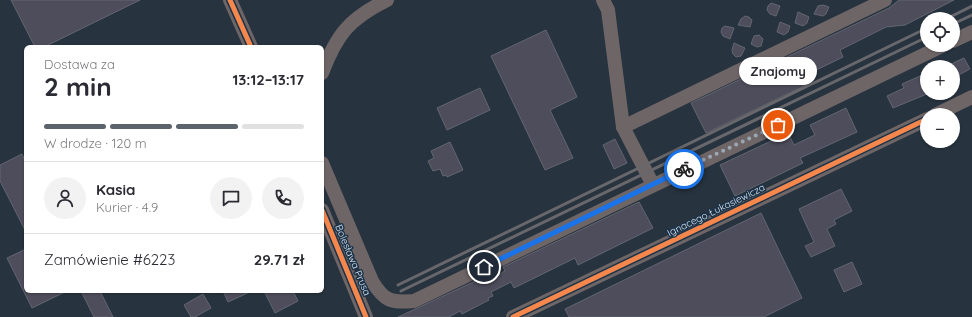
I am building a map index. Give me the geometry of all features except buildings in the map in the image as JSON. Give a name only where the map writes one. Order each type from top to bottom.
[{"type":"street","points":[[230,0],[250,45]]},
{"type":"street","points":[[324,68],[331,49],[345,29],[365,11],[387,0]]},
{"type":"street","points":[[603,0],[608,10],[623,127],[653,184]]},
{"type":"street","points":[[623,127],[885,0]]},
{"type":"street","points":[[960,38],[972,32]]},
{"type":"street","points":[[324,168],[372,281],[378,291],[389,301],[414,301],[653,184],[929,52]]},
{"type":"street","points":[[949,108],[972,97]]},
{"type":"street","name":"Ignacego Łukasiewicza","points":[[513,317],[920,122]]},
{"type":"street","name":"Bolesława Prusa","points":[[324,215],[366,317]]},
{"type":"railway","points":[[960,12],[972,6]]},
{"type":"railway","points":[[960,21],[972,15]]},
{"type":"railway","points":[[398,285],[920,31]]},
{"type":"railway","points":[[401,291],[920,40]]},
{"type":"cycle path","points":[[230,0],[250,45]]},
{"type":"cycle path","points":[[513,317],[920,122]]},
{"type":"cycle path","points":[[324,215],[366,317]]},
{"type":"way so far","points":[[684,169],[778,125]]},
{"type":"place","name":"Znajomy","points":[[778,125]]},
{"type":"route","points":[[484,267],[684,169]]}]
